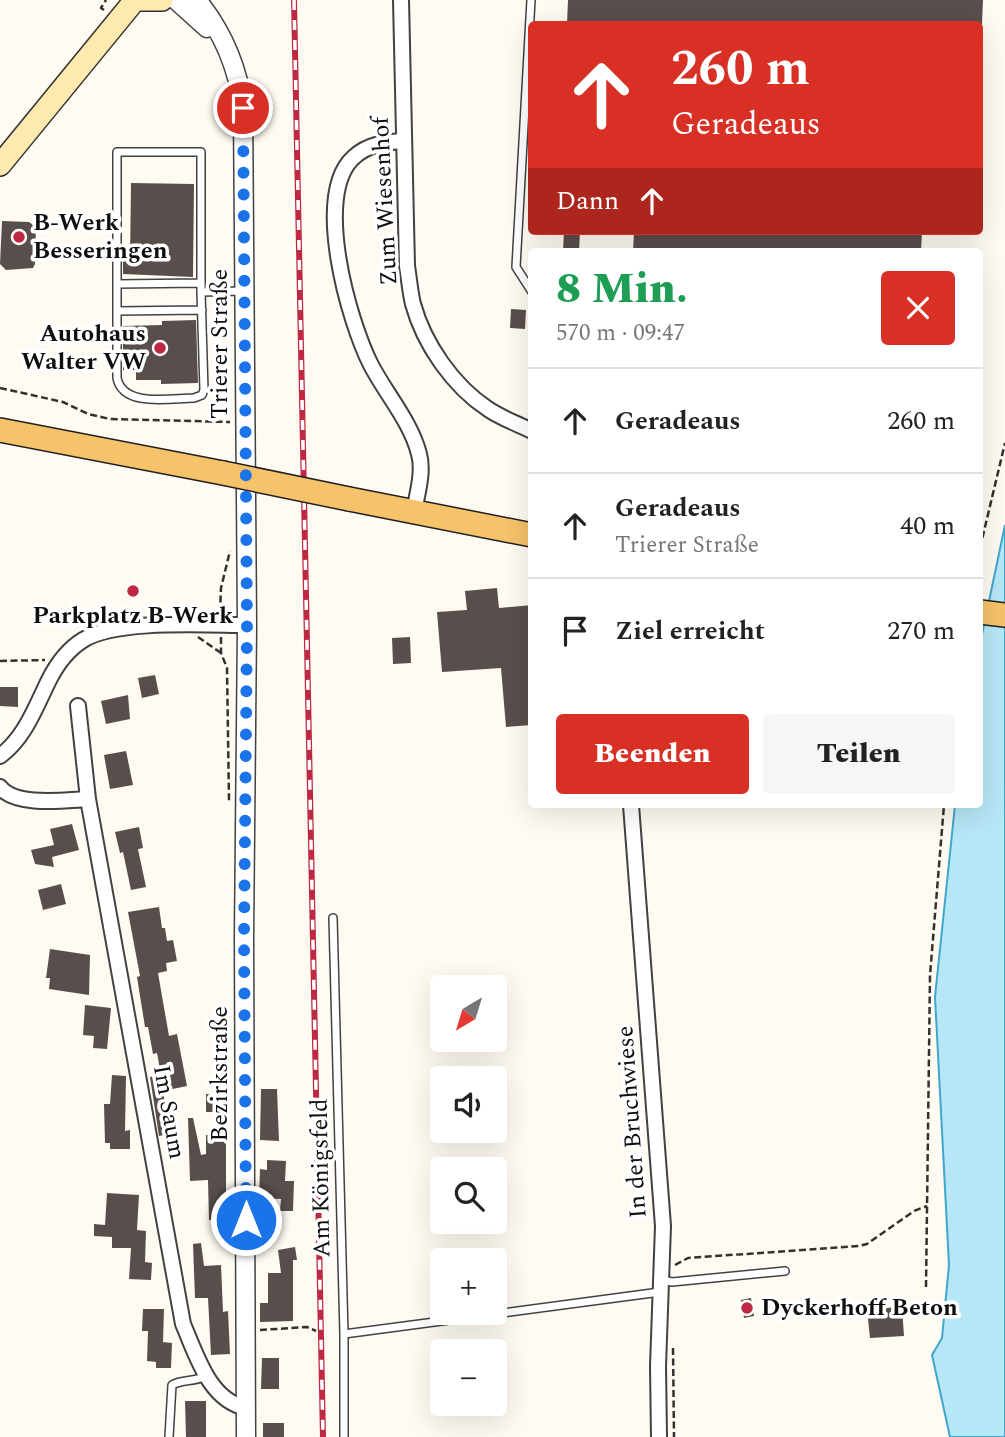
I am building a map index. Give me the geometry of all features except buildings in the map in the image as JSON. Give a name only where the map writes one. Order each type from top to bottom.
[{"type":"main road","points":[[76,70],[115,0]]},
{"type":"main road","points":[[0,165],[135,0]]},
{"type":"main road","points":[[142,0],[162,0]]},
{"type":"main road","points":[[0,430],[528,534]]},
{"type":"main road","points":[[983,612],[1005,615]]},
{"type":"street","name":"Trierer Straße","points":[[176,0],[217,39],[233,65]]},
{"type":"street","name":"Trierer Straße","points":[[197,0],[224,38],[241,90],[243,108],[246,711]]},
{"type":"street","name":"Zum Wiesenhof","points":[[401,0],[407,266],[413,304],[427,338],[463,388],[488,409],[528,429]]},
{"type":"street","points":[[404,141],[383,142],[353,157],[345,168],[335,194],[334,217],[339,268],[357,332],[370,363],[414,437],[420,457],[421,470],[414,512]]},
{"type":"street","points":[[0,756],[16,740],[31,718],[58,663],[85,638],[102,632],[145,627],[247,625]]},
{"type":"street","name":"Im Saum","points":[[78,706],[88,799],[183,1324],[206,1376],[222,1397],[235,1406],[246,1408]]},
{"type":"street","name":"Bezirkstraße","points":[[246,711],[246,1437]]},
{"type":"street","points":[[0,787],[13,796],[26,799],[88,799]]},
{"type":"street","name":"In der Bruchwiese","points":[[631,808],[660,1180],[665,1285],[658,1366],[659,1437]]},
{"type":"lane","points":[[530,21],[531,0]]},
{"type":"lane","points":[[528,53],[516,267],[528,286]]},
{"type":"lane","points":[[117,152],[201,152],[201,283],[202,396],[135,398],[125,394],[119,387],[117,378],[117,152]]},
{"type":"lane","points":[[117,284],[201,283]]},
{"type":"lane","points":[[201,292],[245,291]]},
{"type":"lane","points":[[117,311],[202,310]]},
{"type":"lane","name":"Am Königsfeld","points":[[333,918],[344,1335],[344,1437]]},
{"type":"lane","points":[[344,1335],[665,1285],[785,1271]]},
{"type":"lane","points":[[169,1437],[172,1385],[175,1382],[198,1381],[206,1376]]},
{"type":"path","points":[[0,388],[63,402],[88,414],[110,419],[244,422]]},
{"type":"path","points":[[983,534],[1005,443]]},
{"type":"path","points":[[0,661],[31,659],[58,663]]},
{"type":"path","points":[[926,1287],[930,975],[944,808]]},
{"type":"path","points":[[665,1285],[675,1265],[688,1258],[859,1247],[914,1211],[928,1206]]},
{"type":"path","points":[[246,1330],[307,1327],[316,1331]]},
{"type":"path","points":[[673,1338],[674,1437]]},
{"type":"water","points":[[1005,525],[1005,1437],[950,1437],[932,1355],[942,1338],[949,1265],[935,997],[955,808],[983,808],[983,630]]},
{"type":"railway","points":[[294,0],[323,1437]]},
{"type":"place","name":"B-Werk Besseringen","points":[[19,237]]},
{"type":"place","name":"Autohaus Walter VW","points":[[160,348]]},
{"type":"place","name":"Parkplatz B-Werk","points":[[133,591]]},
{"type":"place","name":"Dyckerhoff Beton","points":[[747,1308]]},
{"type":"route","points":[[243,108],[247,625],[244,937],[246,1220]]}]
